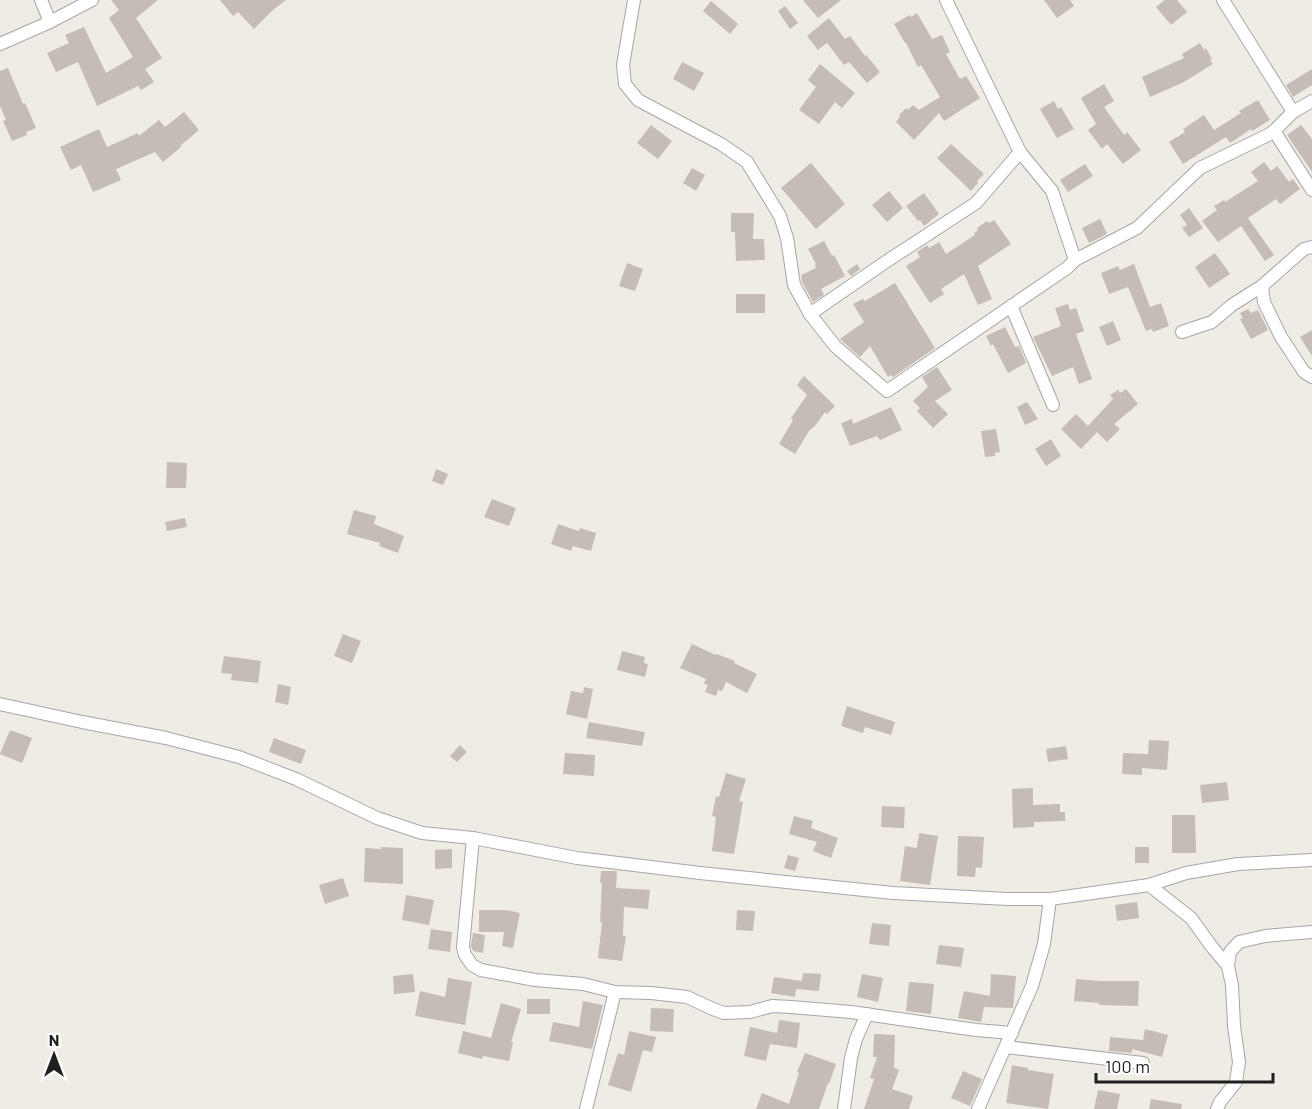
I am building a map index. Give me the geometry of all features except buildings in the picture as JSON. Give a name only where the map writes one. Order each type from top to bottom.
[{"type":"street","points":[[41,0],[50,22]]},
{"type":"street","points":[[0,45],[92,0]]},
{"type":"street","points":[[634,0],[623,64],[625,84],[638,100],[721,144],[747,162],[780,216],[788,238],[794,285],[810,314],[835,346],[887,391],[1067,268],[1075,260],[1137,228],[1200,168],[1274,131],[1293,112],[1312,101]]},
{"type":"street","points":[[946,0],[1020,152],[1052,191],[1075,260]]},
{"type":"street","points":[[1223,0],[1293,112]]},
{"type":"street","points":[[1274,131],[1312,190]]},
{"type":"street","points":[[810,314],[976,203],[1020,152]]},
{"type":"street","points":[[1182,332],[1212,322],[1232,305],[1262,286],[1304,249],[1312,248]]},
{"type":"street","points":[[1262,286],[1264,302],[1281,337],[1304,372],[1312,377]]},
{"type":"street","points":[[1011,306],[1053,405]]},
{"type":"street","points":[[0,704],[166,738],[239,757],[296,779],[377,818],[422,833],[473,838],[577,858],[700,873],[893,893],[1007,900],[1050,900],[1149,885],[1186,873],[1238,864],[1312,860]]},
{"type":"street","points":[[473,838],[463,947],[472,965],[481,970],[535,980],[584,984],[615,992],[651,993],[687,998],[724,1012],[750,1012],[772,1006],[867,1014],[1012,1033]]},
{"type":"street","points":[[1149,885],[1191,918],[1228,966]]},
{"type":"street","points":[[978,1109],[1032,986],[1044,944],[1050,900]]},
{"type":"street","points":[[1217,1109],[1236,1082],[1239,1062],[1232,985],[1228,966],[1230,952],[1239,942],[1265,936],[1312,932]]},
{"type":"street","points":[[586,1109],[615,992]]},
{"type":"street","points":[[844,1109],[850,1058],[867,1014]]},
{"type":"street","points":[[1006,1047],[1143,1063]]}]
